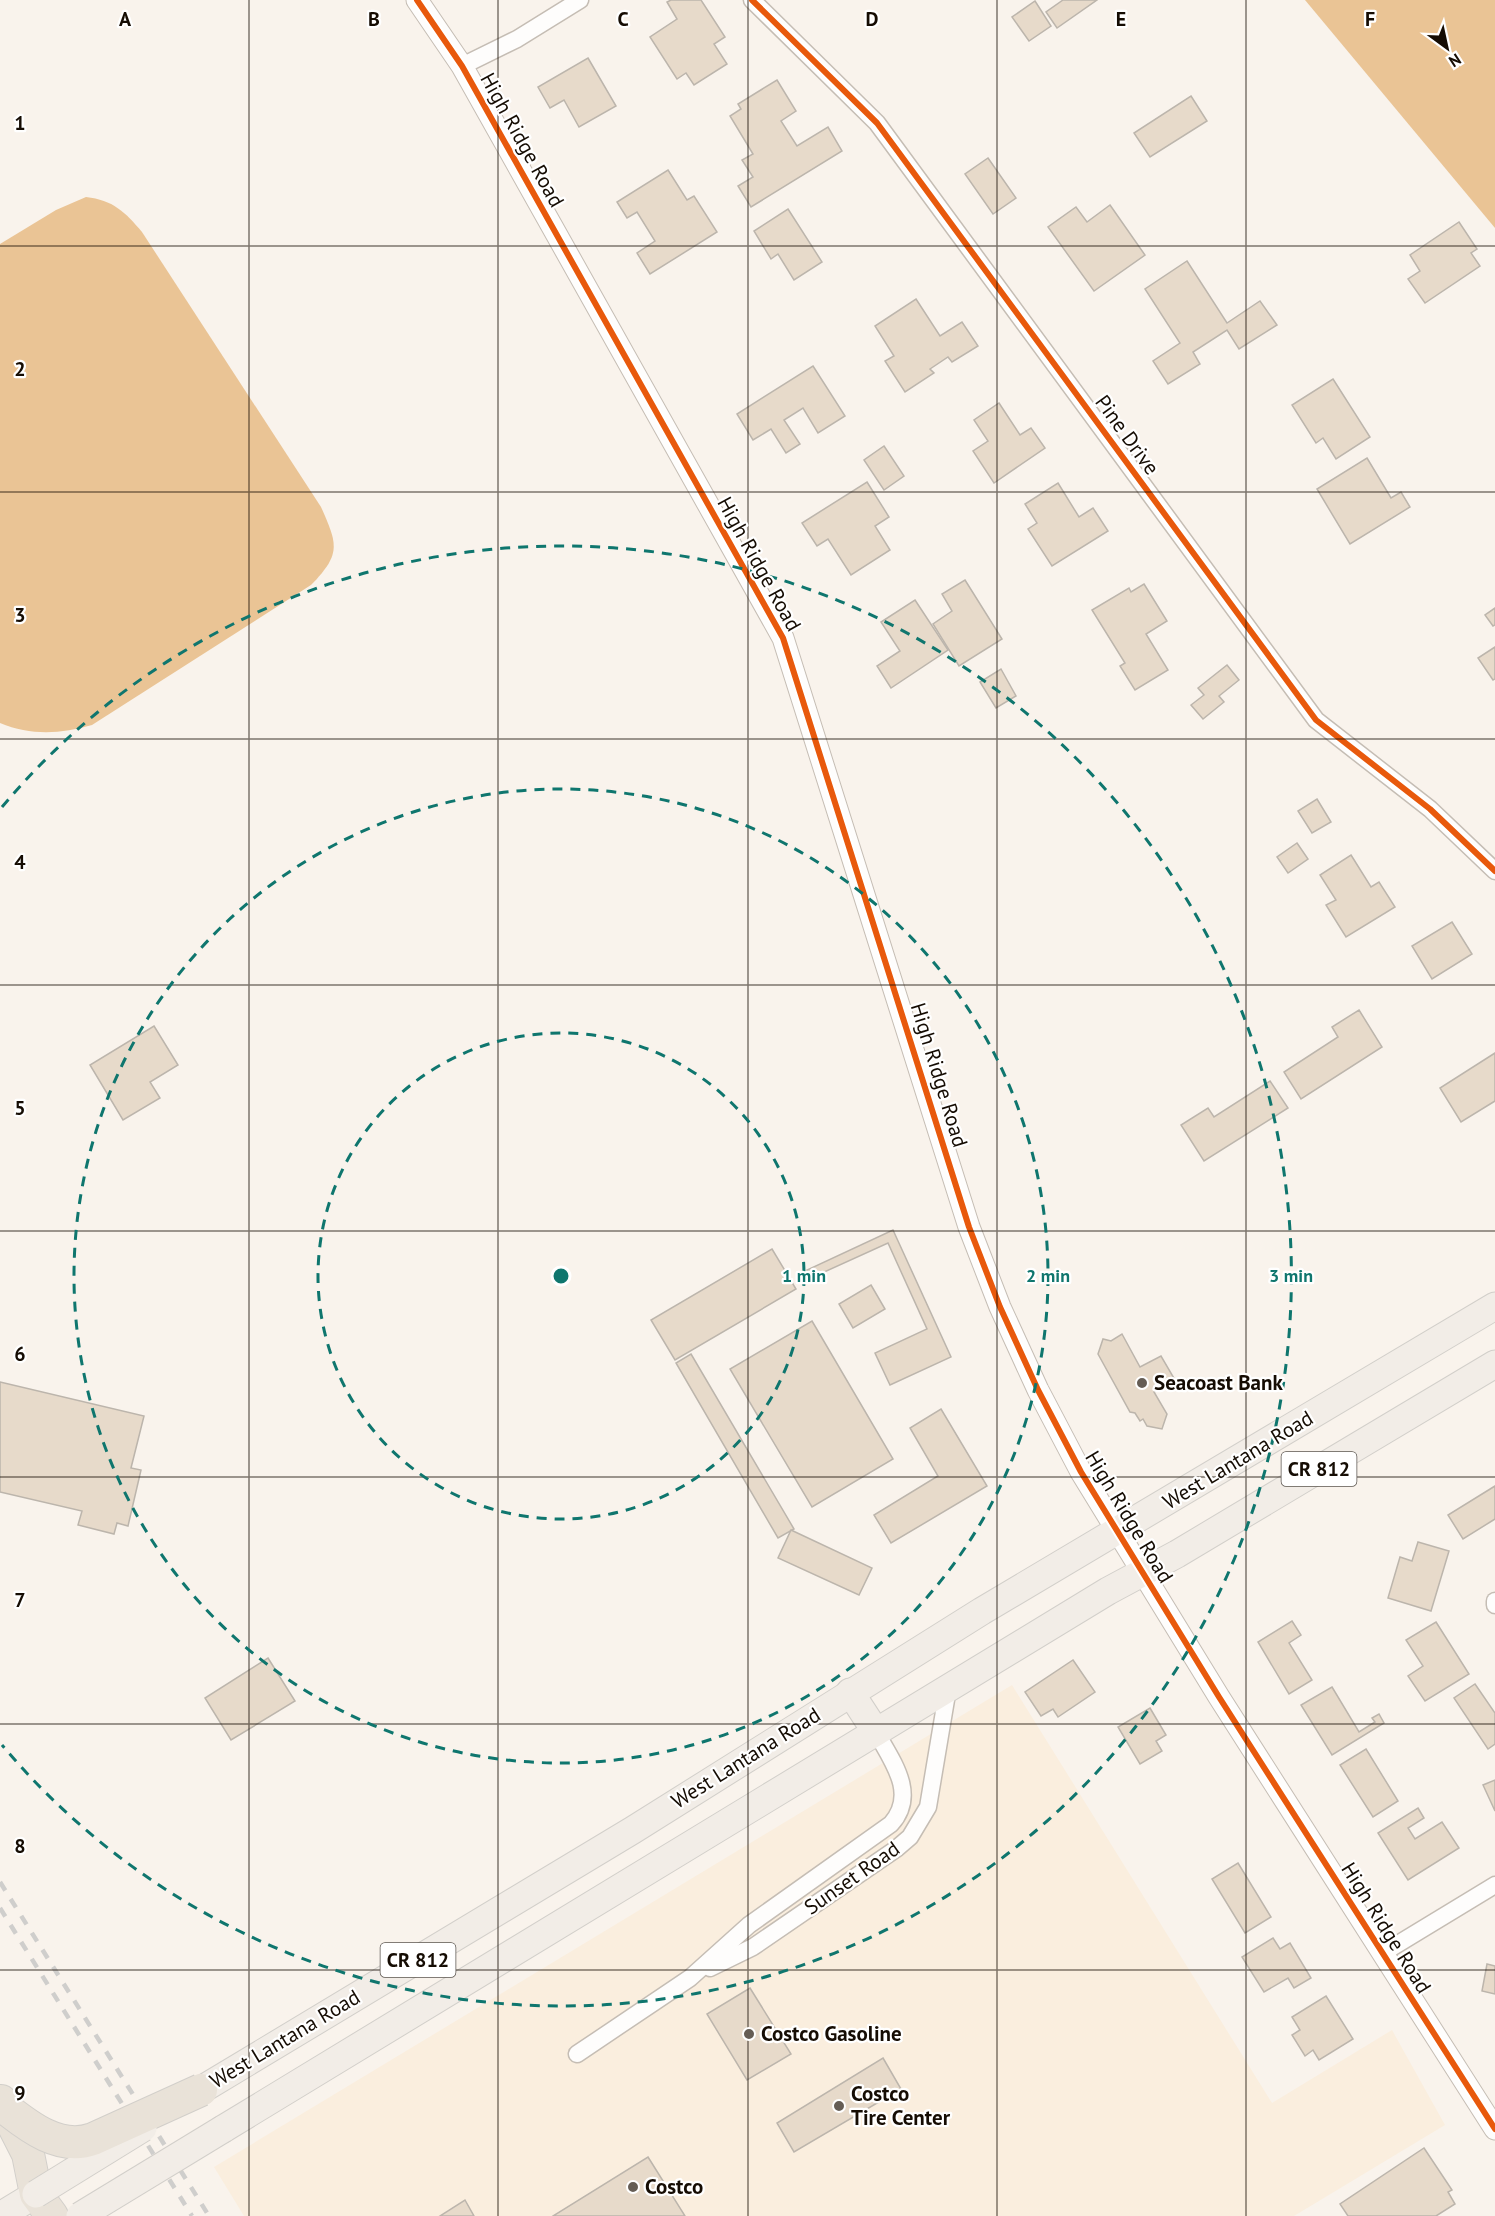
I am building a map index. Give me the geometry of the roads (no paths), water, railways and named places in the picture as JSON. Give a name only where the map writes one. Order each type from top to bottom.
[{"type":"highway","points":[[2,2104],[35,2130],[62,2141],[76,2143],[93,2139],[201,2090]]},
{"type":"highway","points":[[2,2104],[28,2154],[44,2205]]},
{"type":"main road","name":"West Lantana Road","points":[[0,2216],[44,2205],[201,2090],[633,1830],[850,1692],[1495,1305]]},
{"type":"main road","name":"CR 812","points":[[80,2216],[1108,1591],[1143,1573],[1495,1364]]},
{"type":"main road","points":[[850,1692],[876,1732]]},
{"type":"street","name":"High Ridge Road","points":[[417,0],[462,66],[783,638],[969,1227],[1000,1307],[1038,1390],[1081,1472],[1143,1573],[1495,2129]]},
{"type":"street","points":[[462,66],[517,39],[580,0]]},
{"type":"street","name":"Pine Drive","points":[[752,0],[877,123],[1316,720],[1430,809],[1495,871]]},
{"type":"street","name":"Sunset Road","points":[[690,1978],[753,1947],[910,1837],[928,1807],[948,1688]]},
{"type":"street","name":"Sunset Road","points":[[577,2054],[690,1978],[749,1926],[891,1824],[898,1816],[904,1793],[901,1778],[876,1732]]},
{"type":"street","points":[[1383,1953],[1495,1885]]},
{"type":"railway","points":[[0,1882],[209,2216]]},
{"type":"railway","points":[[0,1908],[192,2216]]},
{"type":"place","name":"Seacoast Bank","points":[[1142,1383]]},
{"type":"place","name":"Costco Gasoline","points":[[749,2034]]},
{"type":"place","name":"Costco Tire Center","points":[[839,2106]]},
{"type":"place","name":"Costco","points":[[633,2187]]}]
